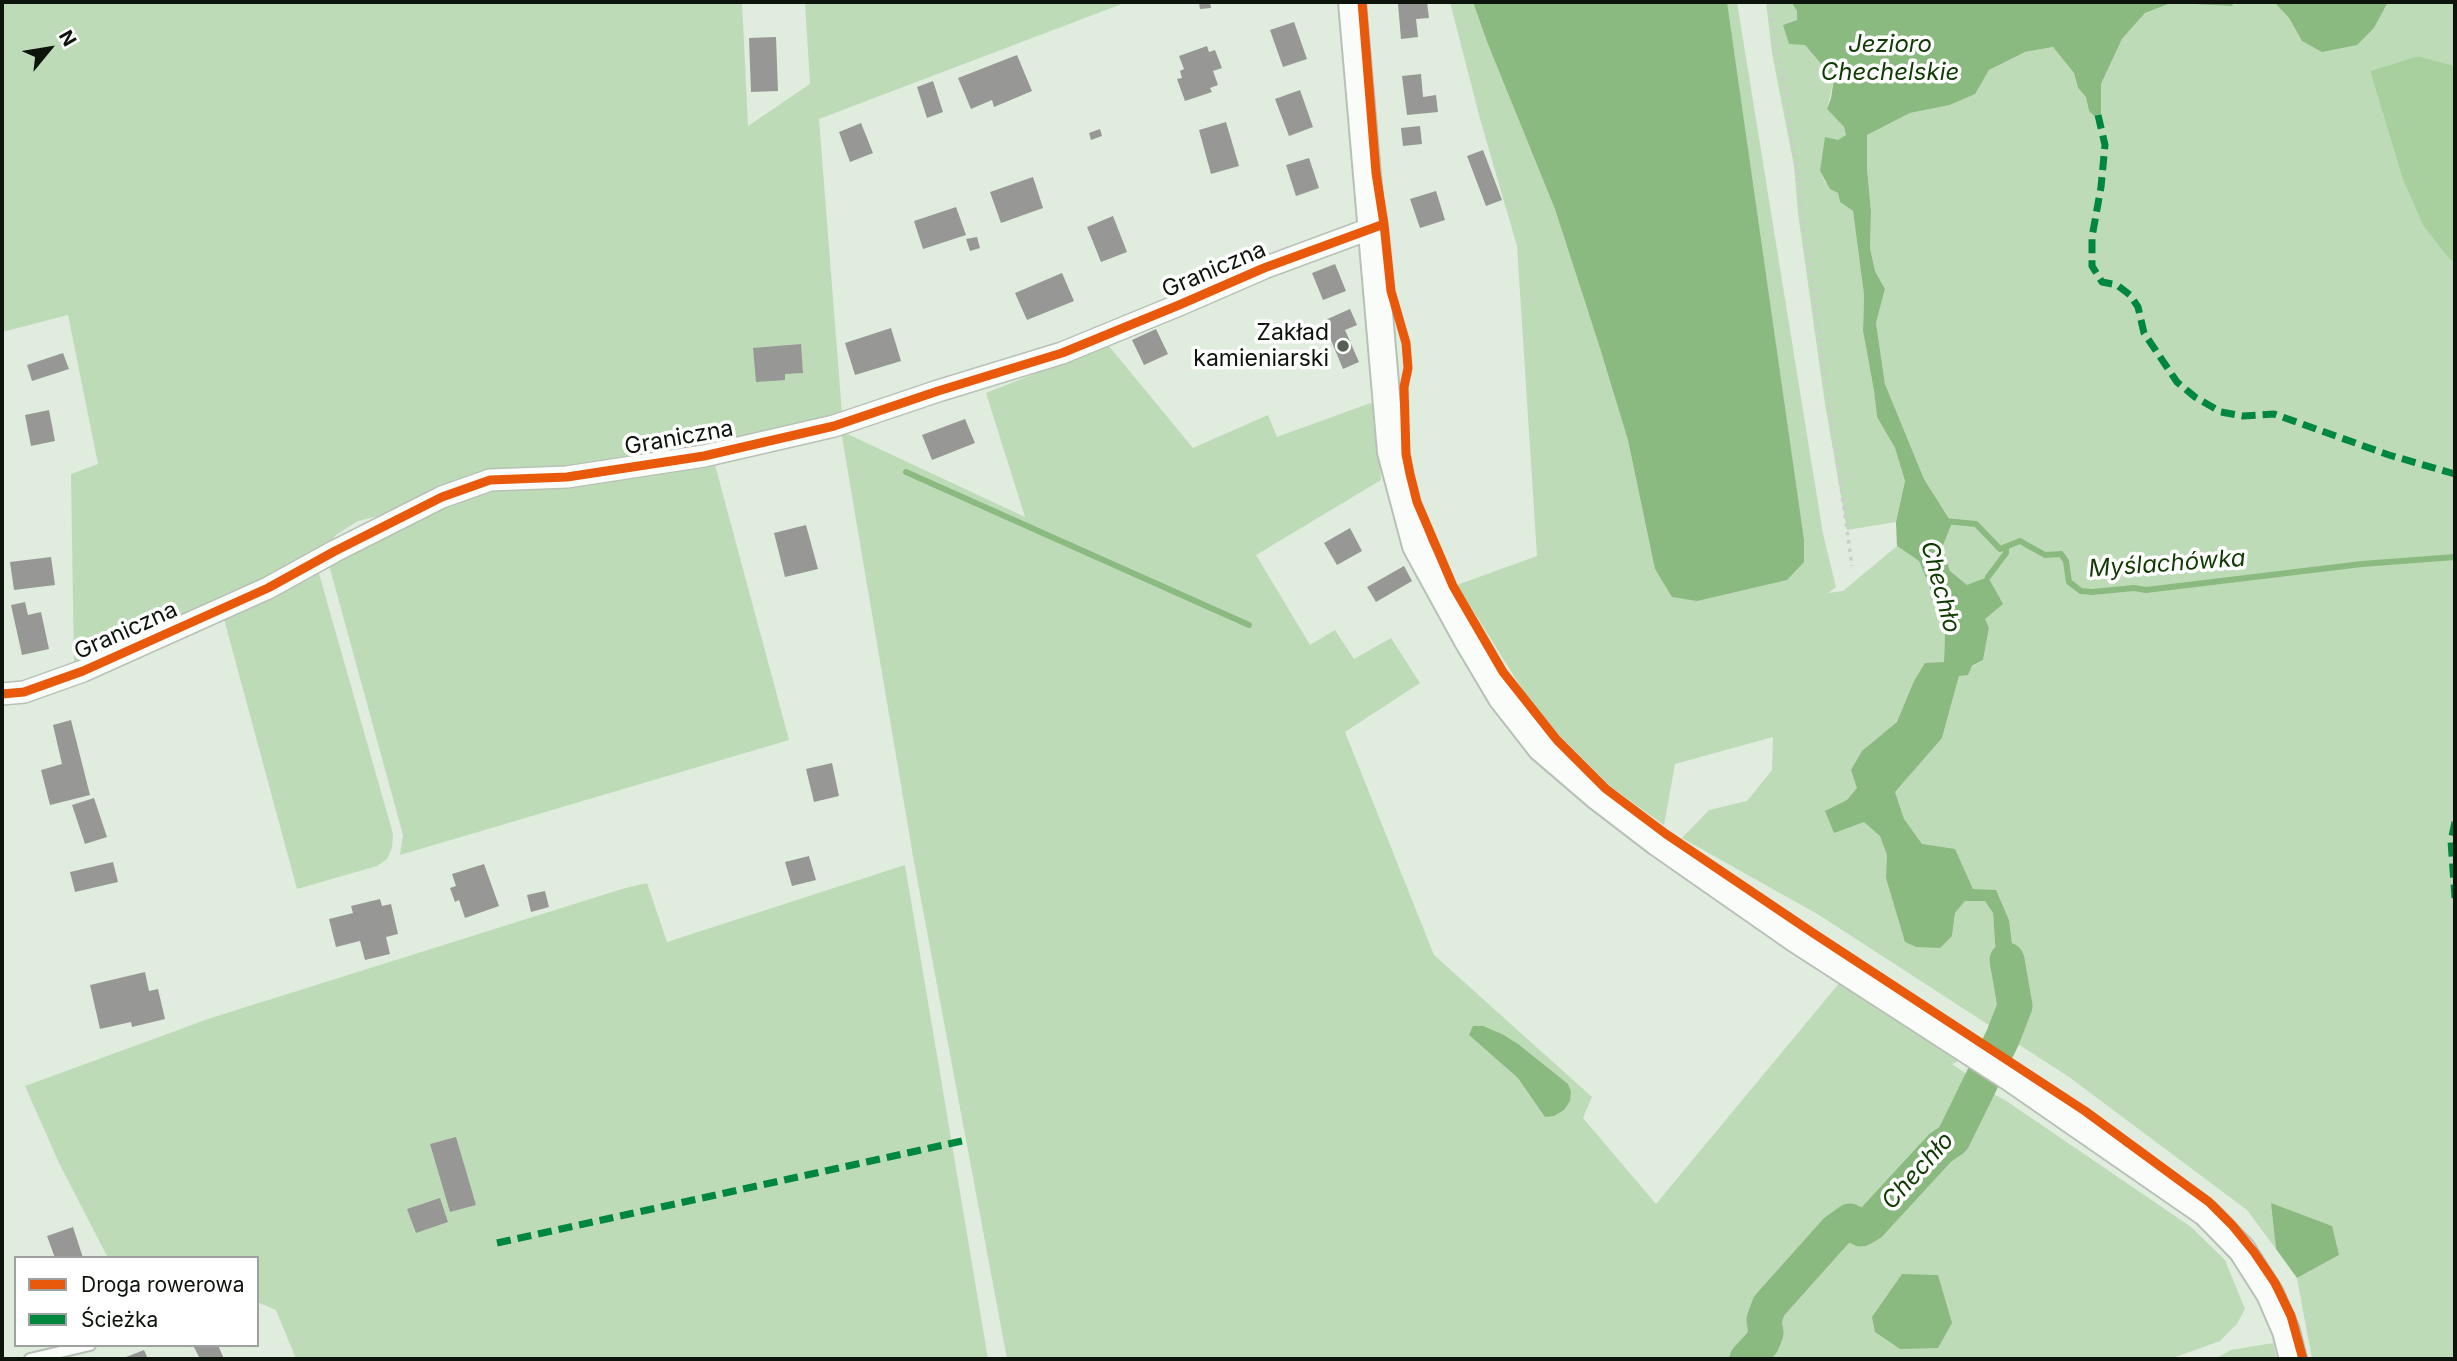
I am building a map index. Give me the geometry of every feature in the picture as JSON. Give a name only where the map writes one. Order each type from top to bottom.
[{"type":"street","points":[[1352,2],[1391,452],[1416,546],[1502,698],[1541,748],[1617,812],[1796,939],[1967,1048],[2206,1213],[2242,1250],[2270,1294],[2286,1331],[2293,1359]]},
{"type":"street","name":"Graniczna","points":[[2,694],[24,692],[76,675],[268,588],[442,496],[490,480],[567,477],[704,456],[834,426],[1062,353],[1180,306],[1264,268],[1371,228]]},
{"type":"lane","points":[[30,1359],[81,1347]]},
{"type":"path","points":[[1769,2],[1786,95],[1852,566]]},
{"type":"shaded area","points":[[2,2],[742,2],[748,126],[810,84],[805,2],[1127,2],[819,119],[842,414],[703,447],[570,467],[489,472],[437,487],[382,515],[358,521],[337,534],[329,543],[261,582],[74,667],[71,474],[98,464],[68,315],[2,332]]},
{"type":"shaded area","points":[[1450,2],[1737,2],[1823,534],[1836,587],[1828,593],[1843,591],[1897,546],[1919,561],[1945,634],[1942,738],[1959,676],[1983,660],[1989,628],[1966,585],[1950,571],[1942,548],[1952,522],[1924,479],[1885,384],[1876,323],[1885,289],[1875,271],[1870,248],[1867,135],[1910,113],[1950,105],[1974,94],[1989,70],[2025,52],[2053,47],[2074,73],[2078,88],[2086,97],[2089,111],[2094,116],[2101,114],[2101,84],[2122,39],[2145,13],[2171,3],[2232,6],[2235,2],[2274,2],[2289,18],[2302,41],[2374,28],[2388,2],[2455,2],[2455,66],[2418,56],[2370,71],[2402,177],[2450,260],[2455,262],[2455,1359],[2312,1359],[2297,1278],[2339,1255],[2272,1203],[2276,1249],[2247,1210],[2069,1077],[1819,915],[1682,838],[1709,810],[1747,801],[1772,770],[1773,737],[1675,764],[1664,825],[1611,787],[1558,734],[1524,692],[1457,585],[1537,556],[1517,246]],"holes":[[[1964,872],[1973,889],[2009,920],[2019,998],[1995,943],[1993,913],[1985,900],[1965,900],[1955,913],[1952,936],[1887,879]]]},
{"type":"shaded area","points":[[1766,2],[1791,2],[1797,11],[1805,45],[1834,79],[1827,109],[1844,127],[1846,135],[1823,159],[1820,171],[1825,182],[1838,193],[1840,202],[1853,211],[1864,295],[1863,331],[1877,417],[1895,448],[1905,481],[1896,522],[1847,530],[1825,404],[1798,213],[1794,166],[1772,53]]},
{"type":"shaded area","points":[[2418,56],[2455,66],[2455,262],[2450,260],[2423,225],[2402,177],[2370,71]]},
{"type":"shaded area","points":[[1108,345],[1193,448],[1268,415],[1277,437],[1376,401],[1381,480],[1256,555],[1310,645],[1335,630],[1354,659],[1391,638],[1420,683],[1345,732],[1434,955],[1592,1097],[1583,1118],[1656,1204],[1841,981],[1957,1058],[1957,1062],[1952,1064],[1984,1089],[2005,1100],[2191,1227],[2225,1260],[2245,1309],[2237,1324],[2220,1341],[2170,1359],[1007,1359],[914,862],[841,431],[1025,517],[986,393]]},
{"type":"shaded area","points":[[715,465],[789,740],[400,855],[403,835],[329,565],[444,505],[489,489]]},
{"type":"shaded area","points":[[318,570],[393,834],[392,848],[387,859],[377,866],[297,889],[224,619]]},
{"type":"shaded area","points":[[905,865],[988,1359],[296,1359],[276,1310],[259,1303],[259,1256],[107,1256],[59,1163],[25,1086],[211,1018],[647,883],[667,942]]},
{"type":"shaded area","points":[[2273,1343],[2277,1359],[2215,1359],[2231,1350]]},
{"type":"water","points":[[1473,2],[1727,2],[1804,540],[1804,562],[1787,580],[1697,601],[1672,597],[1655,569],[1628,440],[1600,348],[1555,209]]},
{"type":"water","name":"Jezioro Chechelskie","points":[[1791,2],[2235,2],[2232,6],[2171,3],[2145,13],[2122,39],[2101,84],[2101,114],[2094,116],[2089,111],[2086,97],[2078,88],[2074,73],[2053,47],[2025,52],[1989,70],[1975,94],[1950,105],[1910,113],[1867,135],[1870,248],[1875,271],[1885,289],[1876,323],[1885,384],[1924,479],[1952,523],[1942,548],[1950,571],[1967,585],[1988,577],[2003,604],[1985,619],[1989,628],[1983,660],[1972,666],[1968,675],[1959,676],[1942,738],[1895,792],[1904,819],[1922,844],[1955,849],[1973,889],[1996,890],[2009,920],[2019,998],[2015,1006],[2002,986],[1993,913],[1985,901],[1965,901],[1955,913],[1952,936],[1940,948],[1916,947],[1905,942],[1886,878],[1887,855],[1880,836],[1864,822],[1834,833],[1825,811],[1847,800],[1857,788],[1851,770],[1862,751],[1897,722],[1914,681],[1925,663],[1944,662],[1945,634],[1919,561],[1897,546],[1896,522],[1905,481],[1895,448],[1877,417],[1863,331],[1864,295],[1853,211],[1840,202],[1838,193],[1830,189],[1820,171],[1825,137],[1838,140],[1846,135],[1844,127],[1827,109],[1834,79],[1805,45],[1789,44],[1783,25],[1797,20],[1797,11]]},
{"type":"water","points":[[2274,2],[2388,2],[2374,28],[2357,45],[2322,52],[2302,41],[2289,18]]},
{"type":"water","points":[[1473,1026],[1483,1026],[1502,1034],[1568,1084],[1570,1101],[1564,1110],[1554,1116],[1545,1117],[1518,1078],[1469,1035]]},
{"type":"water","points":[[2271,1203],[2332,1226],[2339,1255],[2297,1278],[2276,1249]]},
{"type":"water","points":[[1902,1274],[1938,1275],[1952,1323],[1938,1348],[1900,1349],[1875,1332],[1872,1317]]},
{"type":"building","points":[[1210,2],[1211,8],[1200,9],[1199,3]]},
{"type":"building","points":[[1427,2],[1429,18],[1416,19],[1418,37],[1401,39],[1398,4]]},
{"type":"building","points":[[1294,22],[1307,59],[1283,67],[1270,30]]},
{"type":"building","points":[[776,37],[778,91],[751,92],[749,38]]},
{"type":"building","points":[[1207,46],[1209,52],[1215,50],[1222,68],[1213,71],[1218,85],[1210,88],[1212,92],[1185,101],[1177,79],[1182,78],[1180,71],[1184,69],[1179,56]]},
{"type":"building","points":[[1017,55],[1032,91],[994,107],[992,100],[971,109],[958,78]]},
{"type":"building","points":[[1421,74],[1423,97],[1436,95],[1438,112],[1407,115],[1402,76]]},
{"type":"building","points":[[933,81],[943,112],[927,118],[917,87]]},
{"type":"building","points":[[1300,90],[1313,127],[1289,136],[1275,99]]},
{"type":"building","points":[[1226,122],[1239,166],[1211,174],[1199,130]]},
{"type":"building","points":[[861,123],[873,153],[850,162],[839,132]]},
{"type":"building","points":[[1420,126],[1422,144],[1403,146],[1401,128]]},
{"type":"building","points":[[1100,129],[1102,136],[1091,140],[1089,133]]},
{"type":"building","points":[[1483,150],[1502,200],[1486,206],[1467,156]]},
{"type":"building","points":[[1309,158],[1319,188],[1296,196],[1286,165]]},
{"type":"building","points":[[1033,177],[1043,208],[1001,223],[990,192]]},
{"type":"building","points":[[1436,191],[1445,220],[1420,228],[1410,199]]},
{"type":"building","points":[[956,207],[966,235],[923,249],[914,221]]},
{"type":"building","points":[[1113,216],[1127,252],[1101,262],[1087,227]]},
{"type":"building","points":[[977,237],[980,248],[970,251],[966,239]]},
{"type":"building","points":[[1335,264],[1346,291],[1323,300],[1312,273]]},
{"type":"building","points":[[1062,273],[1074,301],[1027,320],[1015,293]]},
{"type":"building","name":"Zakład kamieniarski","points":[[1350,309],[1357,325],[1345,330],[1359,362],[1343,369],[1323,321]]},
{"type":"building","points":[[891,328],[901,361],[855,375],[845,343]]},
{"type":"building","points":[[1156,329],[1168,354],[1144,365],[1132,340]]},
{"type":"building","points":[[801,344],[803,373],[785,374],[785,380],[756,382],[753,348]]},
{"type":"building","points":[[63,353],[69,369],[32,381],[27,365]]},
{"type":"building","points":[[49,410],[55,441],[31,446],[25,415]]},
{"type":"building","points":[[965,419],[975,443],[932,460],[922,435]]},
{"type":"building","points":[[806,525],[818,569],[785,577],[774,533]]},
{"type":"building","points":[[1350,528],[1362,551],[1337,565],[1324,543]]},
{"type":"building","points":[[51,557],[55,585],[14,590],[10,562]]},
{"type":"building","points":[[1404,566],[1412,581],[1376,602],[1367,587]]},
{"type":"building","points":[[25,602],[28,615],[41,612],[49,649],[22,655],[11,605]]},
{"type":"building","points":[[71,720],[90,795],[50,805],[41,770],[62,764],[53,725]]},
{"type":"building","points":[[832,763],[839,796],[814,802],[806,769]]},
{"type":"building","points":[[94,798],[107,837],[85,844],[72,805]]},
{"type":"building","points":[[809,856],[816,880],[792,886],[785,862]]},
{"type":"building","points":[[113,862],[118,882],[75,892],[70,872]]},
{"type":"building","points":[[484,864],[499,906],[465,918],[459,900],[455,902],[450,888],[456,886],[452,874]]},
{"type":"building","points":[[545,891],[549,907],[531,912],[527,895]]},
{"type":"building","points":[[380,899],[382,906],[391,904],[398,934],[386,937],[390,954],[365,960],[360,941],[336,947],[329,919],[353,913],[351,906]]},
{"type":"building","points":[[145,972],[149,991],[158,989],[165,1019],[132,1027],[131,1022],[100,1029],[90,985]]},
{"type":"building","points":[[456,1137],[476,1205],[450,1212],[430,1144]]},
{"type":"building","points":[[440,1198],[448,1222],[416,1233],[407,1209]]},
{"type":"building","points":[[73,1227],[82,1256],[54,1256],[47,1236]]},
{"type":"building","points":[[194,1347],[219,1347],[224,1359],[200,1359]]},
{"type":"building","points":[[144,1350],[148,1359],[121,1359]]},
{"type":"waterway","points":[[906,472],[1249,625]]},
{"type":"waterway","name":"Myślachówka","points":[[1945,521],[1976,524],[2000,549],[2020,541],[2045,555],[2061,554],[2066,561],[2069,582],[2081,591],[2092,592],[2134,588],[2146,590],[2362,564],[2455,557]]},
{"type":"waterway","points":[[1988,577],[2006,553],[2006,547]]},
{"type":"waterway","name":"Chechło","points":[[1747,1359],[1762,1343],[1766,1333],[1764,1320],[1769,1306],[1836,1231],[1850,1221],[1861,1229],[1870,1224],[1940,1148],[1953,1139],[2003,1037],[2015,1006],[2007,960]]},
{"type":"marked path","points":[[2098,115],[2105,145],[2092,237],[2092,266],[2102,282],[2117,285],[2130,295],[2138,307],[2144,333],[2177,382],[2195,397],[2221,412],[2243,416],[2274,414],[2389,455],[2455,474]]},
{"type":"marked path","points":[[2455,822],[2451,841],[2455,898]]},
{"type":"marked path","points":[[497,1243],[962,1141]]},
{"type":"cycle path","points":[[1362,2],[1376,173],[1391,291],[1406,343],[1406,454],[1410,474],[1417,502],[1453,586],[1503,672],[1557,740],[1606,789],[1666,834],[1813,933],[2085,1111],[2209,1202],[2232,1225],[2275,1283],[2291,1316],[2303,1359]]},
{"type":"cycle path","points":[[2,694],[24,692],[83,671],[268,588],[442,497],[490,480],[567,477],[704,456],[834,426],[1062,353],[1264,268],[1384,224]]},
{"type":"place","name":"Zakład kamieniarski","points":[[1343,346]]}]
